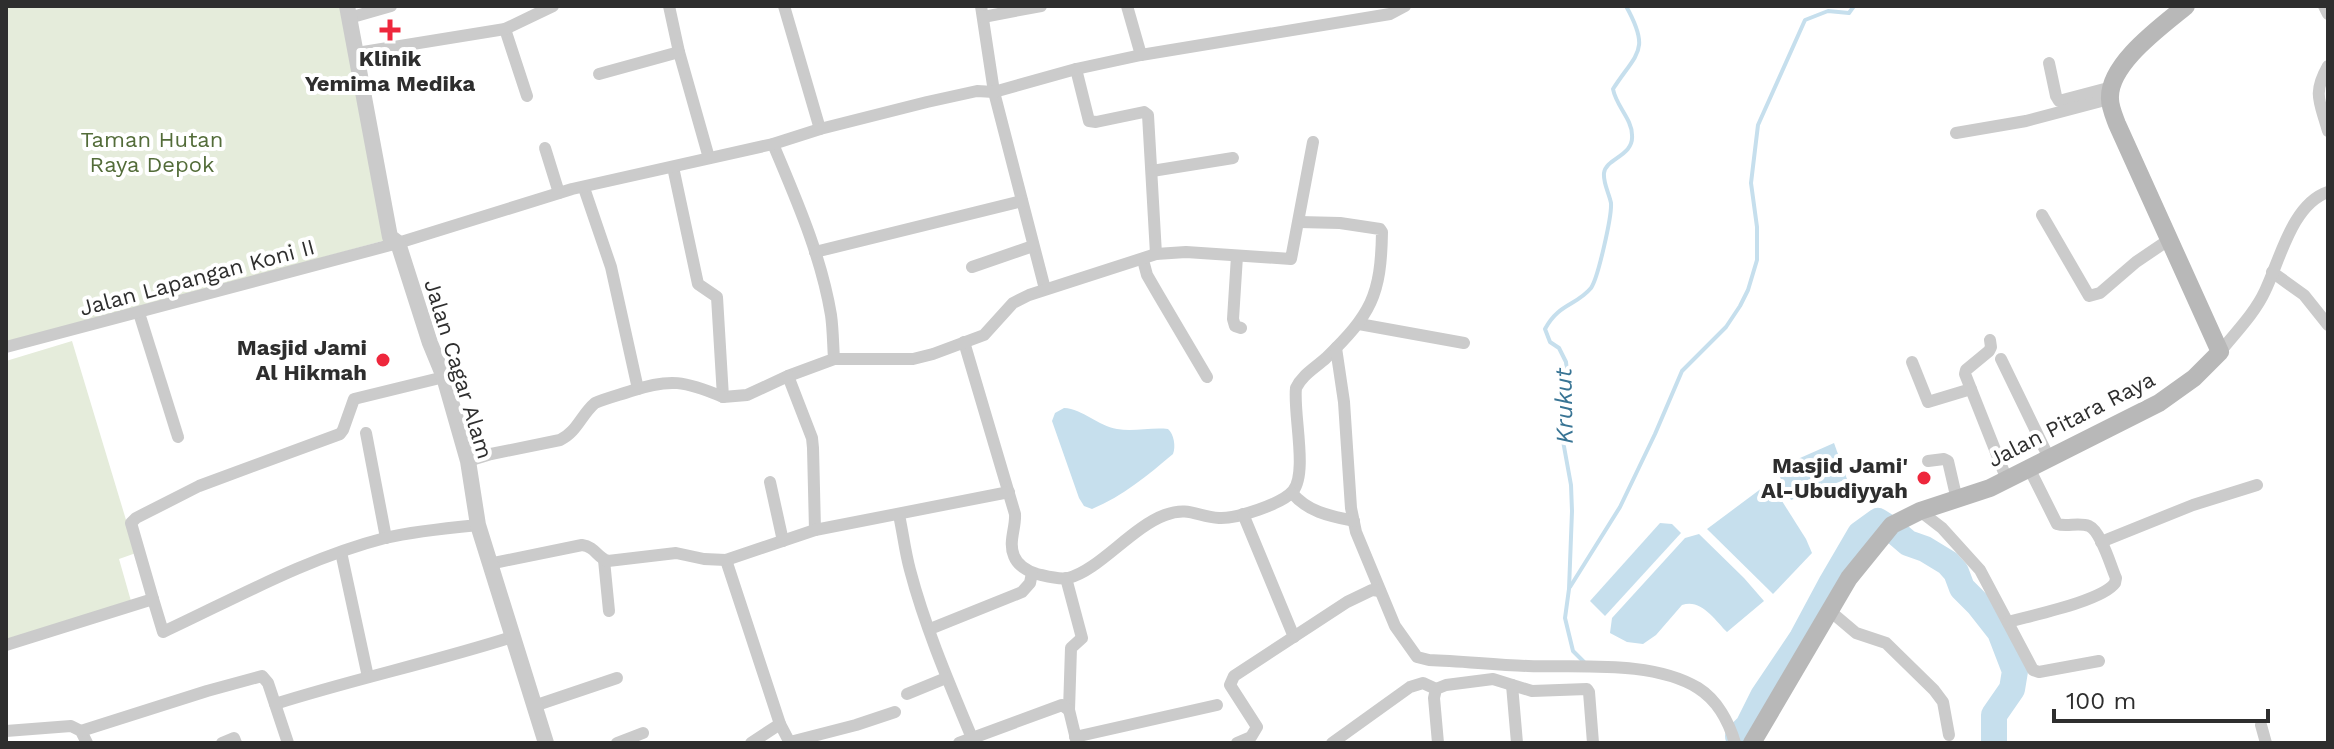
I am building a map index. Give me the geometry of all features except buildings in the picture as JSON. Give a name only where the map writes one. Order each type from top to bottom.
[{"type":"main road","points":[[2186,6],[2136,49],[2121,69],[2111,93],[2117,124],[2220,352]]},
{"type":"main road","name":"Jalan Pitara Raya","points":[[1755,741],[1849,578],[1892,525],[1920,511],[2007,480],[2159,403],[2194,378],[2220,352]]},
{"type":"street","points":[[348,12],[391,6]]},
{"type":"street","points":[[357,53],[505,29],[553,6]]},
{"type":"street","points":[[669,6],[709,158]]},
{"type":"street","points":[[784,6],[820,129]]},
{"type":"street","points":[[1041,6],[982,11],[994,92],[1045,289]]},
{"type":"street","points":[[1127,6],[1141,55]]},
{"type":"street","name":"Jalan Lapangan Koni II","points":[[6,347],[398,243],[559,193],[773,144],[820,129],[977,91],[994,92],[1141,55],[1390,14],[1405,6]]},
{"type":"street","points":[[2324,6],[2328,14]]},
{"type":"street","name":"Jalan Cagar Alam","points":[[348,12],[390,237],[398,243],[444,377],[468,461],[478,525],[546,743]]},
{"type":"street","points":[[505,29],[527,96]]},
{"type":"street","points":[[599,74],[679,52]]},
{"type":"street","points":[[2049,63],[2059,101],[2111,93]]},
{"type":"street","points":[[2328,66],[2319,82],[2317,94],[2328,131]]},
{"type":"street","points":[[1076,69],[1089,121],[1144,112],[1148,115],[1156,254]]},
{"type":"street","points":[[1956,133],[2026,121],[2111,93]]},
{"type":"street","points":[[468,461],[570,436],[595,403],[652,384],[675,382],[729,398],[747,395],[834,359],[913,359],[933,354],[984,335],[1013,303],[1045,289],[1156,254],[1186,252],[1291,259],[1313,142]]},
{"type":"street","points":[[773,144],[815,252],[831,317],[834,359]]},
{"type":"street","points":[[545,148],[559,193]]},
{"type":"street","points":[[1152,171],[1233,158]]},
{"type":"street","points":[[673,167],[698,284],[717,297],[723,397]]},
{"type":"street","points":[[584,188],[611,267],[638,389]]},
{"type":"street","points":[[2220,352],[2266,290],[2303,209],[2315,197],[2328,192]]},
{"type":"street","points":[[815,252],[1022,201]]},
{"type":"street","points":[[2042,215],[2089,296],[2100,293],[2136,262],[2170,239]]},
{"type":"street","points":[[964,342],[1009,492],[1015,521],[1012,538],[1014,556],[1021,566],[1032,573],[1066,578],[1086,569],[1142,527],[1165,515],[1186,511],[1220,519],[1283,499],[1296,487],[1300,472],[1296,388],[1300,379],[1359,324],[1372,304],[1379,283],[1382,230],[1340,223],[1299,222]]},
{"type":"street","points":[[972,267],[1033,246]]},
{"type":"street","points":[[1237,256],[1233,319],[1235,326],[1241,328]]},
{"type":"street","points":[[1143,260],[1153,285],[1207,377]]},
{"type":"street","points":[[2272,272],[2304,295],[2328,325]]},
{"type":"street","points":[[139,313],[178,437]]},
{"type":"street","points":[[1359,324],[1464,343]]},
{"type":"street","points":[[1990,340],[1989,351],[1965,374],[2007,480]]},
{"type":"street","points":[[1336,348],[1354,521],[1360,544],[1395,626],[1417,657],[1519,666],[1636,669],[1673,677],[1698,689],[1716,703],[1735,743]]},
{"type":"street","points":[[2001,359],[2049,458]]},
{"type":"street","points":[[1912,362],[1928,402],[1971,389]]},
{"type":"street","points":[[788,376],[812,438],[815,530]]},
{"type":"street","points":[[444,377],[354,399],[340,434],[199,486],[131,523],[163,632],[293,570],[341,552],[386,538],[478,525]]},
{"type":"street","points":[[366,433],[386,538]]},
{"type":"street","points":[[1928,461],[1948,461],[1957,500]]},
{"type":"street","points":[[2008,622],[2085,601],[2111,589],[2116,578],[2091,527],[2057,524],[2029,468]]},
{"type":"street","points":[[770,482],[783,541]]},
{"type":"street","points":[[2101,542],[2193,505],[2257,485]]},
{"type":"street","points":[[604,560],[676,553],[726,560],[815,530],[1009,492]]},
{"type":"street","points":[[1292,493],[1307,507],[1325,515],[1354,521]]},
{"type":"street","points":[[1920,511],[1942,528],[1980,570],[2033,670],[2039,672],[2099,661]]},
{"type":"street","points":[[1243,514],[1294,637]]},
{"type":"street","points":[[899,515],[909,567],[946,678],[972,738]]},
{"type":"street","points":[[489,564],[582,545],[591,547],[604,560],[609,611]]},
{"type":"street","points":[[341,552],[368,677]]},
{"type":"street","points":[[726,560],[780,724],[790,743],[895,712]]},
{"type":"street","points":[[930,629],[1022,592],[1030,583],[1032,573]]},
{"type":"street","points":[[1066,578],[1082,638],[1071,646],[1069,710],[1076,740],[1217,705]]},
{"type":"street","points":[[1237,743],[1251,737],[1257,727],[1230,681],[1347,602],[1372,590],[1380,591]]},
{"type":"street","points":[[6,645],[153,599]]},
{"type":"street","points":[[1830,611],[1856,633],[1886,643],[1934,690],[1943,702],[1949,735]]},
{"type":"street","points":[[275,704],[444,659],[512,637]]},
{"type":"street","points":[[6,731],[71,726],[84,737],[257,676],[265,679],[288,743]]},
{"type":"street","points":[[534,706],[617,678]]},
{"type":"street","points":[[907,694],[946,678]]},
{"type":"street","points":[[1332,743],[1410,687],[1423,683],[1436,689],[1484,679],[1504,681],[1532,691],[1587,689],[1593,743]]},
{"type":"street","points":[[1512,685],[1517,743]]},
{"type":"street","points":[[1436,689],[1438,743]]},
{"type":"street","points":[[959,743],[1062,705],[1069,710]]},
{"type":"street","points":[[751,743],[780,724]]},
{"type":"street","points":[[2261,725],[2266,743]]},
{"type":"street","points":[[617,743],[643,733]]},
{"type":"street","points":[[222,743],[234,738],[236,743]]},
{"type":"green space","name":"Taman Hutan Raya Depok","points":[[6,6],[342,6],[386,240],[6,344]]},
{"type":"green space","points":[[72,341],[136,553],[119,559],[131,601],[6,640],[6,361]]},
{"type":"water","points":[[1064,408],[1117,429],[1168,429],[1174,441],[1173,454],[1114,498],[1092,509],[1084,506],[1052,421],[1055,413]]},
{"type":"water","points":[[1834,443],[1847,479],[1791,500],[1778,473],[1800,458]]},
{"type":"water","points":[[1770,482],[1812,553],[1773,594],[1707,529]]},
{"type":"water","points":[[1660,523],[1672,524],[1681,533],[1605,616],[1590,601]]},
{"type":"water","points":[[1699,534],[1764,601],[1727,632],[1707,611],[1689,604],[1682,605],[1656,635],[1643,644],[1627,642],[1610,633],[1612,618],[1685,538]]},
{"type":"waterway","name":"Krukut","points":[[1584,662],[1573,651],[1565,618],[1572,511],[1563,441],[1568,380],[1566,362],[1559,348],[1550,342],[1545,329],[1556,314],[1585,294],[1594,282],[1611,210],[1604,173],[1629,148],[1631,142],[1629,123],[1613,89],[1638,50],[1638,33],[1626,6]]},
{"type":"waterway","points":[[1570,587],[1620,507],[1682,371],[1726,327],[1748,290],[1757,260],[1757,227],[1751,183],[1758,125],[1805,20],[1828,11],[1849,13],[1854,6]]},
{"type":"waterway","name":"Krukut","points":[[1738,736],[1748,726],[1763,696],[1802,638],[1860,534],[1878,521],[1908,543],[1948,563],[1956,572],[1962,588],[2000,632],[2015,671],[2012,689],[1994,715],[1994,743]]},
{"type":"place","name":"Klinik Yemima Medika","points":[[390,30]]},
{"type":"place","name":"Masjid Jami Al Hikmah","points":[[383,360]]},
{"type":"place","name":"Masjid Jami' Al-Ubudiyyah","points":[[1924,478]]}]
